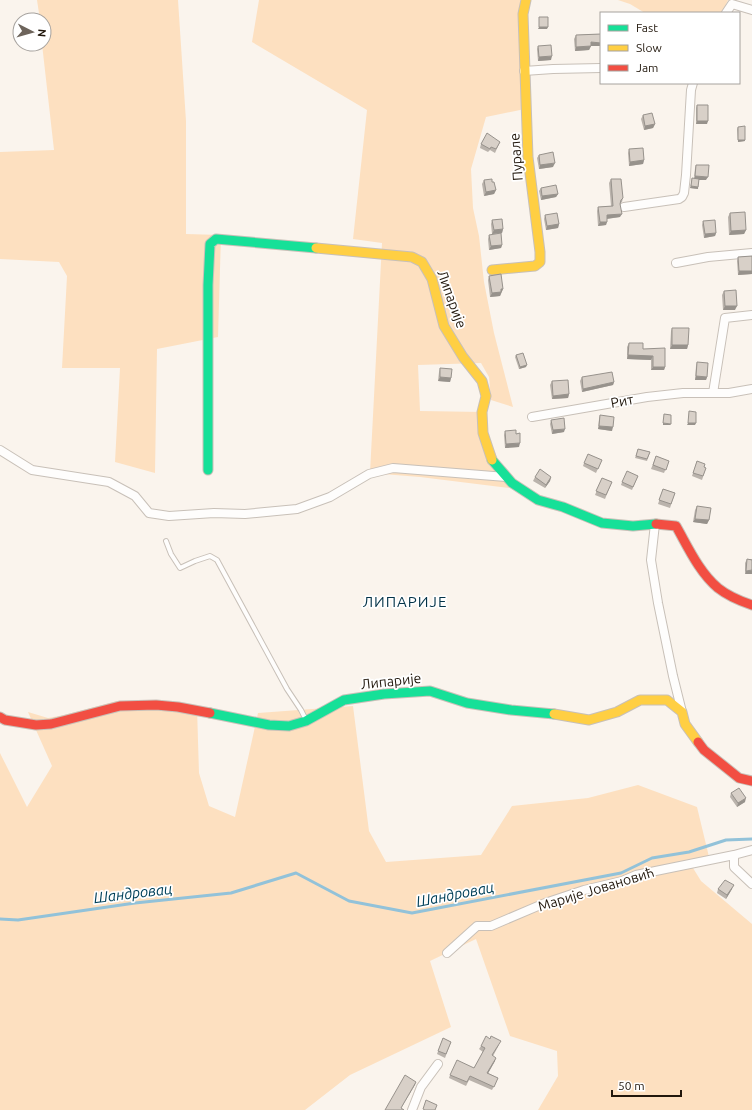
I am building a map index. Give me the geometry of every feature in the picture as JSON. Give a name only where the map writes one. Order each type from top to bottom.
[{"type":"street","name":"Пурале","points":[[492,270],[535,266],[540,262],[528,157],[523,14],[526,0]]},
{"type":"street","points":[[726,12],[731,2],[752,10]]},
{"type":"street","points":[[524,71],[600,68]]},
{"type":"street","points":[[624,207],[679,199],[682,197],[686,175],[691,90],[693,84]]},
{"type":"street","name":"Липарије","points":[[208,470],[208,285],[210,244],[216,239],[412,257],[422,262],[432,279],[444,326],[462,357],[482,380],[486,396],[482,412],[483,434],[492,460],[512,483],[538,500],[602,523],[632,526],[655,524],[676,526],[706,575],[718,589],[752,605]]},
{"type":"street","points":[[676,263],[708,257],[752,253]]},
{"type":"street","points":[[713,393],[725,318],[752,315]]},
{"type":"street","name":"Рит","points":[[532,417],[647,397],[683,393],[729,393],[752,390]]},
{"type":"street","points":[[0,450],[32,470],[109,482],[135,496],[149,513],[169,516],[214,513],[245,514],[297,509],[330,497],[369,474],[393,468],[506,476]]},
{"type":"street","points":[[655,524],[651,560],[661,617],[685,724],[704,750],[739,778],[752,781]]},
{"type":"street","name":"Липарије","points":[[0,717],[5,720],[36,725],[51,724],[120,706],[156,705],[178,707],[269,725],[289,726],[306,721],[344,700],[384,694],[430,691],[467,703],[511,710],[548,713],[589,720],[618,712],[640,700],[667,700],[682,712]]},
{"type":"street","name":"Марије Јовановић","points":[[447,953],[477,926],[491,926],[545,903],[584,890],[636,876],[752,850]]},
{"type":"street","points":[[734,854],[734,867],[752,884]]},
{"type":"street","points":[[412,1110],[421,1087],[438,1064]]},
{"type":"lane","points":[[166,541],[171,554],[180,568],[210,556],[217,560],[286,689],[301,710],[306,721]]},
{"type":"shaded area","points":[[37,0],[178,0],[186,121],[186,234],[221,235],[218,337],[157,349],[155,473],[115,462],[120,368],[62,368],[67,276],[59,262],[0,259],[0,152],[54,150],[43,52],[52,52],[52,12],[39,12]]},
{"type":"shaded area","points":[[259,0],[523,0],[525,109],[486,117],[471,169],[473,208],[479,236],[484,282],[494,333],[513,407],[491,400],[489,377],[481,363],[418,365],[420,411],[483,412],[484,424],[509,488],[420,477],[370,473],[382,243],[353,239],[367,110],[252,42]]},
{"type":"shaded area","points":[[618,0],[728,0],[722,12],[643,12],[630,4]]},
{"type":"shaded area","points":[[117,701],[163,702],[197,708],[199,773],[209,806],[235,817],[258,713],[353,706],[369,831],[386,862],[481,855],[512,806],[588,798],[638,785],[697,807],[710,861],[693,868],[701,881],[752,924],[752,1110],[538,1110],[558,1076],[557,1051],[510,1036],[476,939],[430,961],[451,1027],[350,1075],[305,1110],[0,1110],[0,753],[27,807],[52,766],[28,712],[48,718]]},
{"type":"building","points":[[539,17],[548,17],[548,27],[539,27]]},
{"type":"building","points":[[600,34],[600,43],[591,42],[591,46],[576,47],[576,35]]},
{"type":"building","points":[[551,45],[552,56],[539,57],[538,46]]},
{"type":"building","points":[[697,105],[708,105],[708,121],[697,121]]},
{"type":"building","points":[[652,113],[655,124],[645,126],[643,115]]},
{"type":"building","points":[[745,126],[745,140],[738,140],[738,127]]},
{"type":"building","points":[[487,133],[500,142],[496,149],[491,147],[490,149],[481,144]]},
{"type":"building","points":[[643,148],[644,160],[630,162],[629,149]]},
{"type":"building","points":[[553,152],[555,163],[540,165],[539,155]]},
{"type":"building","points":[[696,165],[709,165],[708,177],[695,176]]},
{"type":"building","points":[[692,178],[699,179],[698,187],[691,186]]},
{"type":"building","points":[[492,179],[496,190],[486,192],[484,180]]},
{"type":"building","points":[[611,179],[621,179],[623,198],[620,204],[622,214],[607,215],[607,222],[600,222],[598,207],[613,206]]},
{"type":"building","points":[[556,185],[558,194],[542,196],[541,188]]},
{"type":"building","points":[[745,212],[746,230],[731,231],[730,213]]},
{"type":"building","points":[[557,213],[559,224],[547,226],[545,215]]},
{"type":"building","points":[[502,219],[503,229],[494,230],[492,220]]},
{"type":"building","points":[[715,220],[716,233],[705,234],[703,221]]},
{"type":"building","points":[[501,233],[502,245],[491,246],[489,235]]},
{"type":"building","points":[[752,256],[752,271],[739,271],[738,257]]},
{"type":"building","points":[[501,274],[503,289],[501,289],[501,292],[492,293],[489,276]]},
{"type":"building","points":[[736,290],[737,306],[725,306],[724,291]]},
{"type":"building","points":[[672,328],[689,328],[688,345],[672,345]]},
{"type":"building","points":[[629,343],[643,343],[643,349],[665,348],[665,367],[653,367],[653,356],[628,355]]},
{"type":"building","points":[[523,353],[527,365],[520,367],[516,355]]},
{"type":"building","points":[[697,362],[708,363],[707,377],[696,376]]},
{"type":"building","points":[[440,368],[452,369],[451,378],[440,377]]},
{"type":"building","points":[[612,372],[614,382],[583,389],[582,377]]},
{"type":"building","points":[[568,380],[569,394],[553,396],[552,381]]},
{"type":"building","points":[[689,411],[696,412],[696,423],[688,423]]},
{"type":"building","points":[[664,414],[671,415],[671,424],[663,423]]},
{"type":"building","points":[[600,415],[614,417],[613,427],[599,426]]},
{"type":"building","points":[[564,418],[565,429],[553,430],[551,420]]},
{"type":"building","points":[[516,430],[516,434],[520,433],[520,443],[506,444],[505,431]]},
{"type":"building","points":[[638,449],[650,452],[647,459],[636,456]]},
{"type":"building","points":[[588,454],[602,460],[598,469],[584,463]]},
{"type":"building","points":[[656,456],[669,461],[666,470],[653,465]]},
{"type":"building","points":[[697,461],[705,464],[704,467],[706,468],[703,476],[693,473]]},
{"type":"building","points":[[540,469],[551,477],[546,485],[535,477]]},
{"type":"building","points":[[627,471],[638,476],[633,487],[622,482]]},
{"type":"building","points":[[602,478],[612,482],[606,495],[596,491]]},
{"type":"building","points":[[663,489],[675,493],[671,504],[659,500]]},
{"type":"building","points":[[697,506],[711,508],[709,520],[695,519]]},
{"type":"building","points":[[747,559],[752,560],[752,570],[746,571]]},
{"type":"building","points":[[739,788],[746,798],[738,803],[731,793]]},
{"type":"building","points":[[725,880],[734,885],[727,895],[718,889]]},
{"type":"building","points":[[486,1036],[490,1039],[491,1036],[501,1041],[492,1055],[496,1058],[487,1073],[498,1078],[494,1087],[470,1076],[467,1082],[450,1075],[457,1060],[474,1068],[485,1048],[481,1046]]},
{"type":"building","points":[[443,1038],[451,1042],[446,1054],[438,1051]]},
{"type":"building","points":[[405,1075],[416,1082],[401,1108],[404,1110],[385,1110]]},
{"type":"building","points":[[426,1100],[437,1105],[435,1110],[423,1109]]},
{"type":"waterway","name":"Шандровац","points":[[0,919],[18,920],[135,903],[231,893],[296,873],[349,901],[412,913],[621,873],[652,858],[689,852],[726,840],[752,839]]},
{"type":"traffic: fast","points":[[208,470],[208,285],[210,244],[216,239],[316,248]]},
{"type":"traffic: fast","points":[[492,460],[512,483],[538,500],[563,507],[602,523],[633,526],[656,524]]},
{"type":"traffic: fast","points":[[210,713],[269,725],[289,726],[306,721],[344,700],[384,694],[430,691],[467,703],[511,710],[554,714]]},
{"type":"traffic: slow","points":[[492,270],[535,266],[540,262],[528,157],[523,14],[526,0]]},
{"type":"traffic: slow","points":[[316,248],[412,257],[422,262],[432,279],[444,326],[463,357],[482,381],[486,396],[482,412],[483,433],[492,460]]},
{"type":"traffic: slow","points":[[554,714],[589,720],[617,712],[640,700],[667,700],[682,712],[685,724],[698,742]]},
{"type":"traffic: jam","points":[[656,524],[676,526],[694,559],[711,582],[726,593],[752,605]]},
{"type":"traffic: jam","points":[[0,717],[5,720],[36,725],[51,724],[120,706],[156,705],[178,707],[210,713]]},
{"type":"traffic: jam","points":[[698,742],[704,750],[739,778],[752,781]]},
{"type":"district","name":"ЛИПАРИЈЕ","points":[[405,601]]}]
